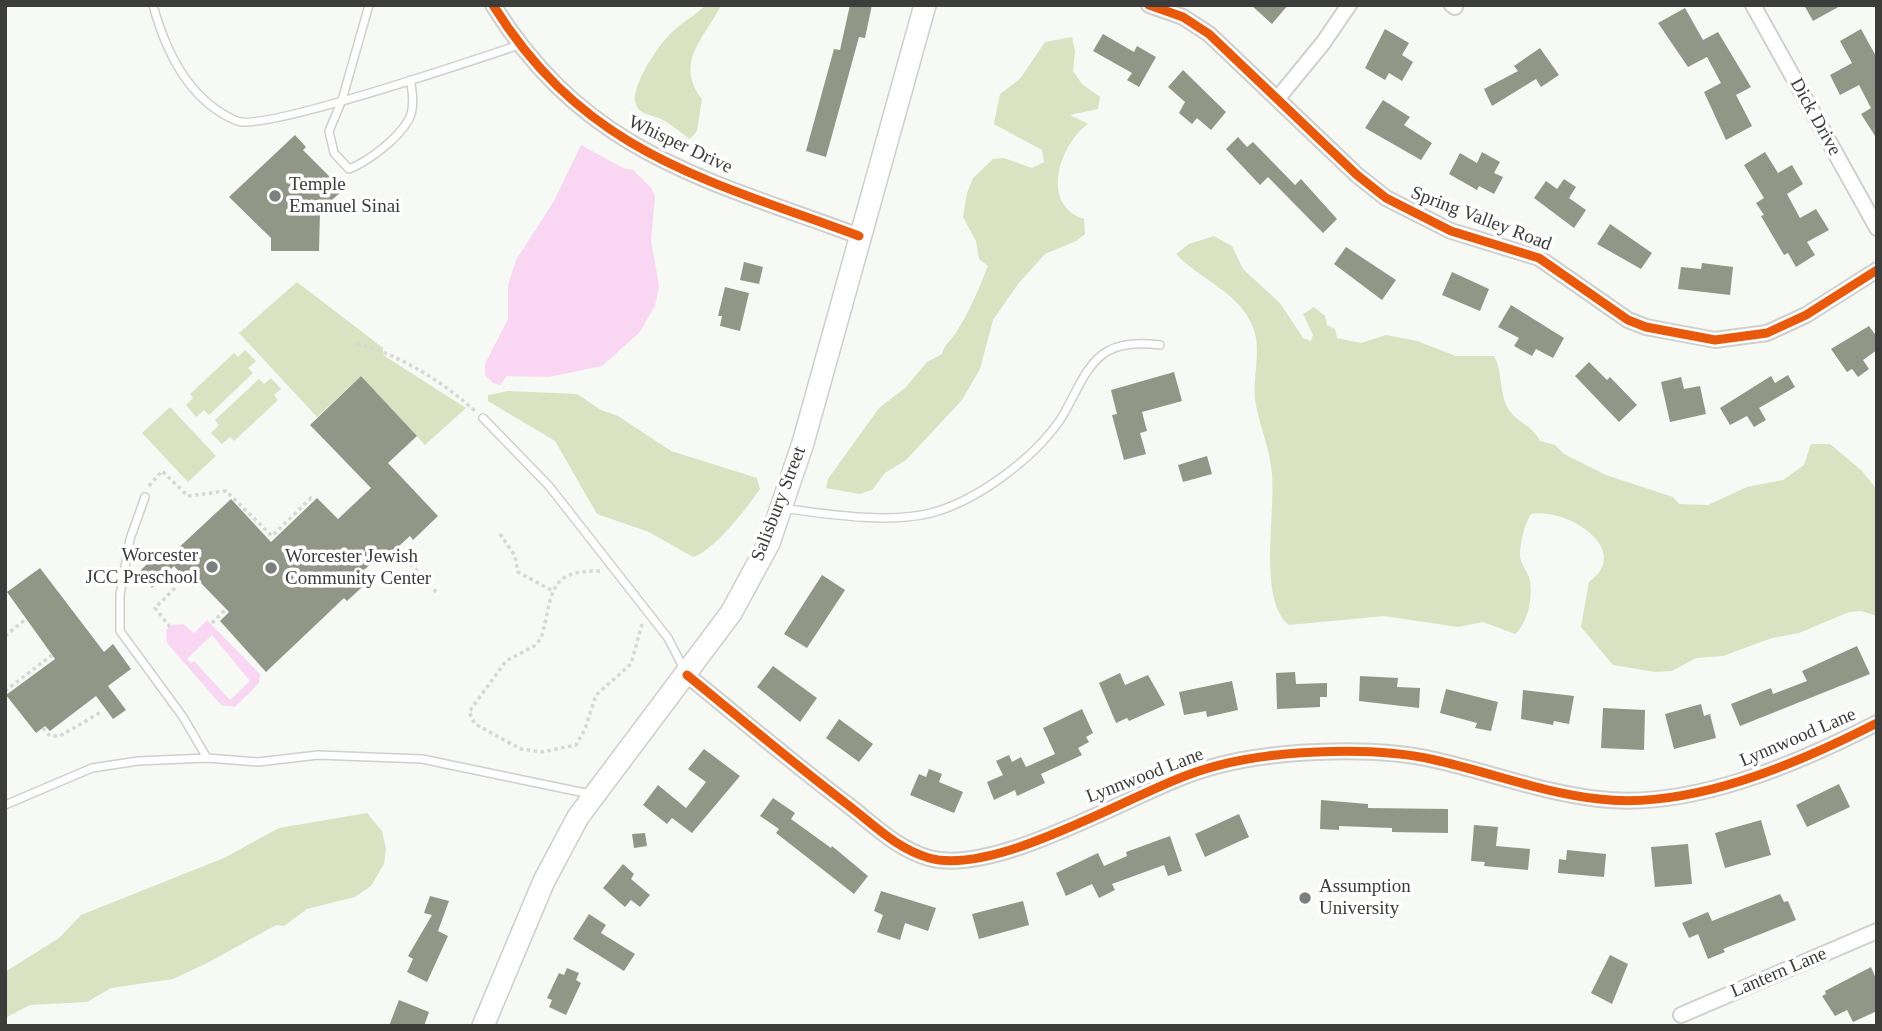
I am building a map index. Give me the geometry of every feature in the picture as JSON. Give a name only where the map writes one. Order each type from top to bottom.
[{"type":"main road","name":"Salisbury Street","points":[[483,1026],[544,881],[594,795],[687,675],[731,613],[769,543],[803,443],[925,5]]},
{"type":"street","name":"Whisper Drive","points":[[493,5],[519,45],[559,90],[581,110],[627,142],[692,174],[859,236]]},
{"type":"street","name":"Spring Valley Road","points":[[1149,5],[1169,11],[1197,25],[1278,98],[1357,175],[1400,207],[1451,231],[1539,258],[1619,315],[1646,327],[1715,340],[1767,333],[1806,315],[1877,270]]},
{"type":"street","points":[[1278,98],[1323,43],[1349,5]]},
{"type":"street","name":"Dick Drive","points":[[1753,5],[1877,228]]},
{"type":"street","name":"Lynnwood Lane","points":[[687,675],[867,823],[906,849],[946,861],[996,856],[1190,774],[1252,759],[1322,753],[1405,754],[1560,793],[1636,801],[1757,776],[1877,723]]},
{"type":"street","name":"Lantern Lane","points":[[1681,1015],[1877,930]]},
{"type":"lane","points":[[153,5],[164,46],[199,98],[240,123],[284,116],[342,100],[519,45]]},
{"type":"lane","points":[[369,5],[342,100],[329,131],[334,153],[349,169],[369,161],[408,120],[414,97],[410,80]]},
{"type":"lane","points":[[782,507],[856,518],[931,513],[1004,476],[1037,448],[1060,420],[1085,376],[1106,351],[1141,343],[1160,345]]},
{"type":"lane","points":[[483,418],[549,486],[668,638],[687,675]]},
{"type":"lane","points":[[145,497],[130,540],[120,596],[120,631],[183,717],[207,758]]},
{"type":"lane","points":[[5,805],[51,783],[92,768],[138,761],[207,758],[258,762],[318,755],[422,759],[594,795]]},
{"type":"path","points":[[357,344],[372,348],[460,396],[483,418]]},
{"type":"path","points":[[145,497],[155,477],[162,471],[188,496],[226,491],[272,536],[311,498],[314,501]]},
{"type":"path","points":[[500,534],[515,556],[517,572],[551,590]]},
{"type":"path","points":[[396,548],[438,594]]},
{"type":"path","points":[[616,571],[582,570],[568,574],[551,590],[541,638],[536,645],[506,661],[469,712],[475,724],[528,751],[566,749],[576,745],[585,729],[596,695],[631,664],[646,610]]},
{"type":"path","points":[[170,627],[155,608],[185,578]]},
{"type":"path","points":[[212,623],[226,609]]},
{"type":"path","points":[[5,636],[26,619]]},
{"type":"path","points":[[5,691],[52,655]]},
{"type":"path","points":[[43,728],[50,736],[60,736],[101,712]]},
{"type":"green space","points":[[706,5],[721,5],[695,49],[692,61],[694,86],[702,99],[697,131],[690,139],[663,120],[640,110],[635,98],[646,67],[660,46],[676,28]]},
{"type":"green space","points":[[1072,37],[1075,51],[1073,71],[1082,84],[1100,97],[1098,109],[1070,115],[1088,124],[1069,145],[1059,173],[1058,188],[1062,201],[1070,211],[1084,219],[1085,234],[1076,241],[1045,254],[1018,284],[993,320],[980,369],[962,400],[906,460],[885,473],[872,490],[859,494],[826,488],[828,479],[879,408],[905,388],[927,362],[942,354],[966,316],[988,266],[979,259],[976,241],[963,217],[973,178],[993,159],[1004,158],[1032,168],[1044,162],[1042,150],[994,124],[1000,94],[1020,79],[1045,42]]},
{"type":"green space","points":[[1214,236],[1232,246],[1243,269],[1280,303],[1303,338],[1311,341],[1313,335],[1303,314],[1314,307],[1325,316],[1327,325],[1335,329],[1337,338],[1361,343],[1386,335],[1417,341],[1456,356],[1494,356],[1509,410],[1540,441],[1555,445],[1564,454],[1606,475],[1673,497],[1679,504],[1708,505],[1747,487],[1783,480],[1804,465],[1811,444],[1830,444],[1862,471],[1877,490],[1877,616],[1861,611],[1849,612],[1799,633],[1772,638],[1723,656],[1696,658],[1672,671],[1655,672],[1613,665],[1581,627],[1589,582],[1601,570],[1604,557],[1600,545],[1590,533],[1562,517],[1531,514],[1523,534],[1520,557],[1529,577],[1530,600],[1523,623],[1515,634],[1483,622],[1458,627],[1384,616],[1289,625],[1279,612],[1273,594],[1270,550],[1272,483],[1270,457],[1255,399],[1257,346],[1254,330],[1240,306],[1176,254],[1189,244]]},
{"type":"green space","points":[[297,282],[383,348],[383,355],[466,408],[425,445],[361,376],[317,417],[239,333]]},
{"type":"green space","points":[[245,350],[256,361],[248,368],[253,373],[209,415],[204,410],[196,417],[186,405],[193,398],[190,394],[234,353],[238,357]]},
{"type":"green space","points":[[271,378],[281,389],[274,395],[278,400],[234,441],[230,437],[222,444],[211,433],[219,425],[215,420],[259,379],[264,384]]},
{"type":"green space","points":[[508,391],[577,394],[601,410],[618,416],[671,451],[757,478],[760,489],[720,538],[693,557],[649,532],[597,514],[555,441],[488,401],[488,395]]},
{"type":"green space","points":[[170,407],[216,456],[188,482],[142,433]]},
{"type":"green space","points":[[367,813],[382,831],[386,849],[384,864],[371,886],[355,897],[307,909],[284,926],[276,925],[173,979],[111,988],[87,1002],[30,1005],[5,1018],[5,972],[59,938],[81,915],[224,858],[279,828]]},
{"type":"shaded area","points":[[581,145],[623,168],[633,170],[651,188],[655,196],[651,240],[659,286],[655,306],[639,333],[602,366],[549,377],[507,376],[500,385],[493,383],[485,375],[485,364],[508,319],[508,285],[516,260],[554,201]]},
{"type":"shaded area","points":[[207,620],[260,674],[259,683],[235,707],[221,705],[167,643],[166,630],[172,625],[183,624],[194,633]],"holes":[[[212,635],[250,681],[230,700],[194,661],[191,663],[187,659]]]},
{"type":"building","points":[[850,5],[872,5],[865,38],[859,37],[826,157],[806,151],[834,49],[840,50]]},
{"type":"building","points":[[1251,5],[1288,5],[1272,24]]},
{"type":"building","points":[[1804,5],[1842,5],[1813,21]]},
{"type":"building","points":[[1685,8],[1703,40],[1718,32],[1751,87],[1736,95],[1752,126],[1726,140],[1704,92],[1721,83],[1707,57],[1688,67],[1658,23]]},
{"type":"building","points":[[1385,29],[1409,43],[1402,55],[1413,62],[1402,81],[1389,73],[1385,80],[1365,68]]},
{"type":"building","points":[[1861,29],[1877,58],[1877,139],[1861,114],[1871,108],[1859,85],[1840,95],[1830,75],[1852,63],[1840,41]]},
{"type":"building","points":[[1103,34],[1134,52],[1137,46],[1156,57],[1139,87],[1127,80],[1132,73],[1093,51]]},
{"type":"building","points":[[1540,48],[1559,75],[1541,87],[1536,79],[1492,106],[1484,89],[1518,71],[1514,66]]},
{"type":"building","points":[[1183,70],[1226,112],[1211,130],[1197,118],[1192,124],[1179,113],[1185,102],[1168,87]]},
{"type":"building","points":[[1383,100],[1410,117],[1404,125],[1432,143],[1421,160],[1365,128]]},
{"type":"building","points":[[295,135],[306,147],[303,150],[343,190],[320,211],[319,251],[271,251],[271,238],[229,197]]},
{"type":"building","points":[[1238,137],[1247,147],[1253,142],[1295,185],[1301,179],[1337,219],[1323,233],[1268,177],[1260,185],[1226,149]]},
{"type":"building","points":[[1482,152],[1500,162],[1494,173],[1503,177],[1494,194],[1479,186],[1477,190],[1449,174],[1460,153],[1477,163]]},
{"type":"building","points":[[1765,152],[1778,173],[1792,165],[1803,184],[1787,194],[1800,218],[1816,209],[1829,230],[1807,242],[1815,255],[1796,267],[1788,253],[1784,255],[1761,216],[1764,215],[1756,203],[1764,198],[1744,165]]},
{"type":"building","points":[[1564,179],[1576,187],[1569,198],[1586,210],[1574,228],[1534,198],[1546,181],[1557,189]]},
{"type":"building","points":[[1610,224],[1652,253],[1641,269],[1597,244]]},
{"type":"building","points":[[1346,247],[1396,280],[1382,300],[1334,264]]},
{"type":"building","points":[[744,262],[763,267],[759,284],[740,280]]},
{"type":"building","points":[[1702,263],[1733,267],[1730,295],[1678,289],[1681,267],[1701,269]]},
{"type":"building","points":[[1452,272],[1489,289],[1480,311],[1442,295]]},
{"type":"building","points":[[725,287],[749,293],[740,331],[720,326],[722,316],[718,316]]},
{"type":"building","points":[[1511,305],[1564,338],[1553,358],[1536,349],[1532,356],[1514,346],[1519,338],[1498,327]]},
{"type":"building","points":[[1869,326],[1877,337],[1877,350],[1863,360],[1869,369],[1858,377],[1852,369],[1847,372],[1831,349]]},
{"type":"building","points":[[1589,362],[1607,380],[1610,377],[1637,405],[1619,422],[1575,376]]},
{"type":"building","points":[[1174,372],[1182,401],[1142,412],[1147,431],[1140,433],[1146,454],[1124,460],[1112,415],[1117,414],[1111,390]]},
{"type":"building","points":[[1788,375],[1795,387],[1759,408],[1766,420],[1754,427],[1747,416],[1730,425],[1720,408],[1771,376],[1775,383]]},
{"type":"building","name":"Worcester Jewish Community Center","points":[[361,376],[417,436],[388,463],[438,516],[413,540],[410,536],[388,556],[384,552],[363,571],[371,579],[347,601],[344,598],[266,672],[220,621],[229,612],[199,581],[193,587],[174,566],[152,588],[138,573],[153,558],[174,552],[231,499],[271,542],[317,498],[338,519],[371,488],[310,425]]},
{"type":"building","points":[[1681,377],[1684,389],[1700,386],[1706,414],[1670,422],[1661,382]]},
{"type":"building","points":[[1207,456],[1212,474],[1183,482],[1178,465]]},
{"type":"building","points":[[40,568],[104,652],[113,644],[131,669],[108,686],[126,710],[113,719],[96,696],[50,731],[45,726],[36,733],[6,695],[55,659],[7,592]]},
{"type":"building","points":[[822,575],[845,590],[807,648],[784,634]]},
{"type":"building","points":[[1857,646],[1870,674],[1740,726],[1731,704],[1771,688],[1773,694],[1807,681],[1802,671]]},
{"type":"building","points":[[773,666],[817,698],[800,722],[757,687]]},
{"type":"building","points":[[1295,672],[1296,684],[1327,683],[1327,697],[1320,697],[1320,707],[1277,709],[1276,673]]},
{"type":"building","points":[[1120,673],[1125,685],[1148,675],[1165,705],[1129,721],[1127,718],[1116,723],[1099,683]]},
{"type":"building","points":[[1360,676],[1398,678],[1397,687],[1420,688],[1419,708],[1359,701]]},
{"type":"building","points":[[1232,681],[1238,710],[1207,717],[1206,711],[1184,715],[1179,692]]},
{"type":"building","points":[[1446,689],[1498,702],[1491,731],[1475,728],[1477,723],[1440,713]]},
{"type":"building","points":[[1523,690],[1574,696],[1569,724],[1554,721],[1553,725],[1521,719]]},
{"type":"building","points":[[1701,704],[1704,716],[1710,714],[1716,738],[1674,749],[1665,714]]},
{"type":"building","points":[[1603,708],[1645,710],[1644,750],[1601,748]]},
{"type":"building","points":[[1082,709],[1093,733],[1086,737],[1089,742],[1078,748],[1082,755],[1041,774],[1045,783],[1017,796],[1015,790],[994,800],[987,782],[1003,775],[996,761],[1009,755],[1012,762],[1021,757],[1026,767],[1055,754],[1043,728]]},
{"type":"building","points":[[839,719],[873,744],[859,762],[826,738]]},
{"type":"building","points":[[704,749],[740,776],[692,833],[672,818],[667,824],[643,805],[658,785],[686,808],[706,782],[688,769]]},
{"type":"building","points":[[929,769],[942,774],[939,782],[963,792],[954,813],[910,795],[919,774],[926,777]]},
{"type":"building","points":[[1839,784],[1850,807],[1807,827],[1796,805]]},
{"type":"building","points":[[773,798],[795,813],[791,819],[831,848],[832,846],[868,876],[854,894],[776,833],[779,829],[760,816]]},
{"type":"building","points":[[1321,800],[1368,804],[1368,808],[1448,809],[1448,833],[1392,832],[1392,828],[1339,826],[1339,830],[1320,829]]},
{"type":"building","points":[[1239,814],[1249,837],[1205,857],[1195,834]]},
{"type":"building","points":[[1761,820],[1771,855],[1725,868],[1715,833]]},
{"type":"building","points":[[1474,825],[1498,827],[1496,846],[1530,849],[1528,870],[1484,866],[1485,862],[1471,861]]},
{"type":"building","points":[[645,833],[647,846],[634,848],[632,834]]},
{"type":"building","points":[[1170,836],[1182,871],[1168,876],[1164,865],[1112,884],[1115,890],[1099,898],[1092,884],[1066,896],[1056,873],[1098,853],[1104,866],[1127,856],[1126,852]]},
{"type":"building","points":[[1688,844],[1692,884],[1655,887],[1651,847]]},
{"type":"building","points":[[1567,850],[1606,854],[1604,877],[1558,873],[1559,859],[1566,860]]},
{"type":"building","points":[[623,864],[634,874],[631,879],[650,895],[640,907],[631,900],[625,907],[603,888]]},
{"type":"building","points":[[881,891],[936,908],[928,931],[905,923],[900,940],[877,932],[883,915],[874,911]]},
{"type":"building","points":[[1780,894],[1784,902],[1788,901],[1796,920],[1723,949],[1725,952],[1708,959],[1698,934],[1689,938],[1682,923],[1708,912],[1712,921]]},
{"type":"building","points":[[430,896],[449,901],[438,931],[448,936],[427,982],[407,972],[413,959],[408,956],[432,915],[424,913]]},
{"type":"building","points":[[1023,901],[1029,925],[979,939],[972,914]]},
{"type":"building","points":[[589,914],[606,925],[601,933],[635,954],[624,971],[573,939]]},
{"type":"building","points":[[1610,955],[1628,964],[1612,1004],[1591,993]]},
{"type":"building","points":[[1871,967],[1877,981],[1877,1011],[1853,1022],[1847,1010],[1835,1016],[1822,996],[1826,994],[1825,991]]},
{"type":"building","points":[[567,968],[579,973],[576,980],[581,983],[566,1015],[549,1007],[552,1000],[547,998],[559,973],[564,975]]},
{"type":"building","points":[[399,1000],[429,1012],[424,1026],[389,1026]]},
{"type":"cycle path","points":[[493,5],[529,55],[568,96],[609,129],[653,155],[700,177],[859,236]]},
{"type":"cycle path","points":[[1149,5],[1183,17],[1209,34],[1357,175],[1386,198],[1451,231],[1539,258],[1628,320],[1646,327],[1715,340],[1767,333],[1806,315],[1877,270]]},
{"type":"cycle path","points":[[687,675],[896,843],[929,858],[956,861],[1021,846],[1057,833],[1185,776],[1261,757],[1342,751],[1417,756],[1557,792],[1634,801],[1670,798],[1742,780],[1813,754],[1877,723]]},
{"type":"place","name":"Temple Emanuel Sinai","points":[[275,196]]},
{"type":"place","name":"Worcester JCC Preschool","points":[[212,567]]},
{"type":"place","name":"Worcester Jewish Community Center","points":[[271,568]]},
{"type":"place","name":"Assumption University","points":[[1305,898]]}]
